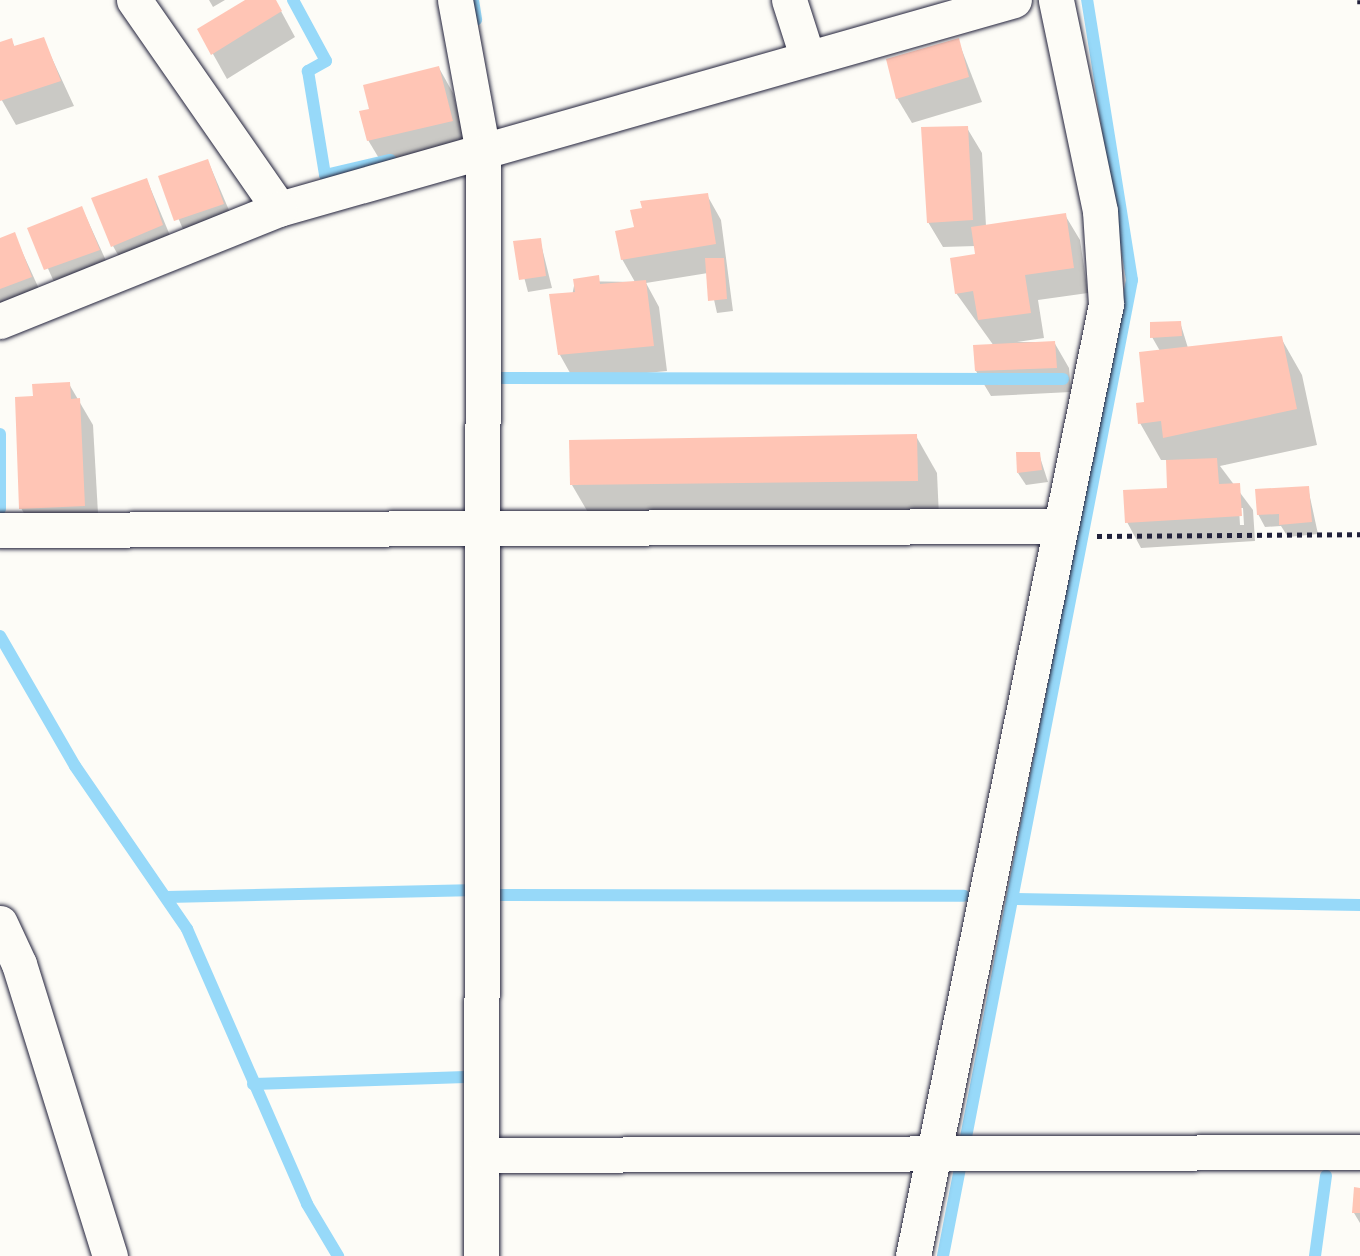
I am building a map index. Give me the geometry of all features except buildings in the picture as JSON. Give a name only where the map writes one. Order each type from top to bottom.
[{"type":"street","points":[[134,0],[279,209]]},
{"type":"street","points":[[455,0],[482,153],[484,530],[481,1256]]},
{"type":"street","points":[[789,0],[807,56]]},
{"type":"street","points":[[0,321],[279,209],[482,153],[807,56],[1014,0]]},
{"type":"street","points":[[913,1256],[1106,304],[1100,211],[1056,0]]},
{"type":"street","points":[[0,530],[1059,532]]},
{"type":"street","points":[[0,923],[19,964],[110,1256]]},
{"type":"street","points":[[482,1155],[1360,1152]]},
{"type":"path","points":[[1059,532],[1360,534]]},
{"type":"waterway","points":[[293,0],[326,61],[308,71],[325,175],[390,160]]},
{"type":"waterway","points":[[473,0],[476,20]]},
{"type":"waterway","points":[[943,1256],[1132,280],[1087,0]]},
{"type":"waterway","points":[[497,378],[1063,379]]},
{"type":"waterway","points":[[0,434],[0,509]]},
{"type":"waterway","points":[[0,636],[75,766],[187,929],[307,1204],[338,1256]]},
{"type":"waterway","points":[[167,897],[467,890]]},
{"type":"waterway","points":[[497,895],[964,896]]},
{"type":"waterway","points":[[1015,899],[1360,905]]},
{"type":"waterway","points":[[253,1084],[466,1077]]},
{"type":"waterway","points":[[1315,1256],[1326,1176]]}]
